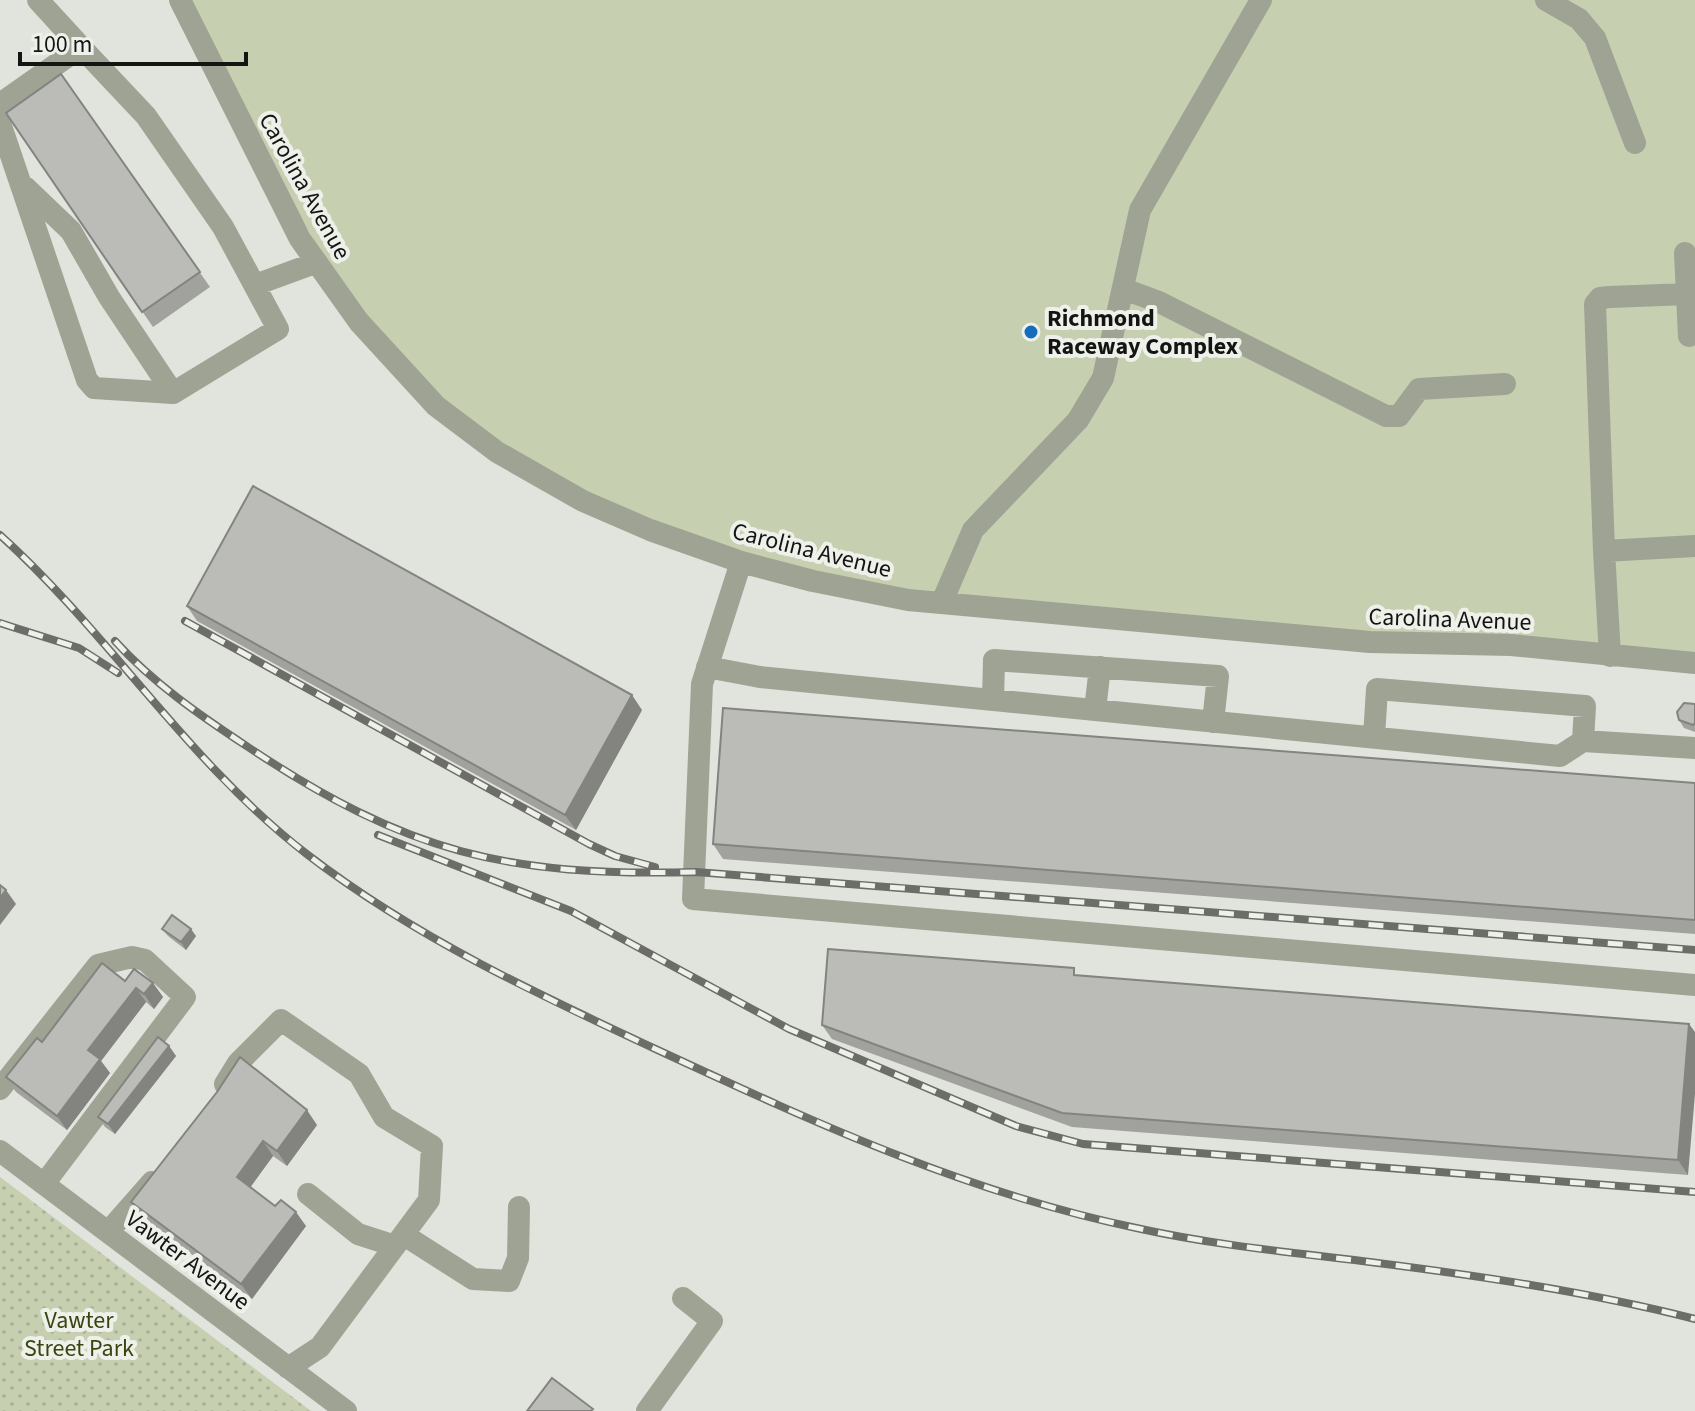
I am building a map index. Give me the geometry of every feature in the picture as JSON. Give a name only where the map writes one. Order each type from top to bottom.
[{"type":"street","points":[[0,123],[24,186],[87,380],[94,388],[173,393],[278,329],[223,227],[136,102],[38,0]]},
{"type":"street","name":"Carolina Avenue","points":[[180,0],[315,263],[375,342],[429,400],[467,430],[583,501],[650,530],[741,562],[880,595],[1326,639],[1430,646],[1511,645],[1695,663]]},
{"type":"street","points":[[942,602],[973,530],[1078,420],[1103,378],[1140,210],[1261,0]]},
{"type":"street","points":[[1546,0],[1579,19],[1595,38],[1635,143]]},
{"type":"street","points":[[0,104],[81,47]]},
{"type":"street","points":[[24,186],[71,231],[109,297],[173,393]]},
{"type":"street","points":[[1685,253],[1689,336]]},
{"type":"street","points":[[255,285],[315,263]]},
{"type":"street","points":[[1124,289],[1159,302],[1386,416],[1399,416],[1419,389],[1505,384]]},
{"type":"street","points":[[1610,656],[1595,304],[1600,298],[1687,294]]},
{"type":"street","points":[[1604,551],[1695,546]]},
{"type":"street","points":[[741,562],[702,684],[693,899],[1695,985]]},
{"type":"street","points":[[993,700],[994,660],[1218,676],[1213,722]]},
{"type":"street","points":[[707,667],[760,677],[1560,756],[1583,741],[1695,748]]},
{"type":"street","points":[[1095,710],[1100,667]]},
{"type":"street","points":[[1374,737],[1377,689],[1585,706],[1583,741]]},
{"type":"street","points":[[0,1089],[98,965],[132,957],[145,960],[185,997],[44,1184]]},
{"type":"street","points":[[216,1098],[238,1063],[281,1020],[359,1074],[384,1117],[432,1146],[429,1200],[320,1347],[288,1368]]},
{"type":"street","name":"Vawter Avenue","points":[[0,1151],[346,1411]]},
{"type":"street","points":[[108,1232],[170,1159]]},
{"type":"street","points":[[308,1194],[358,1234],[399,1241],[473,1279],[509,1281],[518,1258],[519,1207]]},
{"type":"street","points":[[647,1411],[712,1321],[683,1298]]},
{"type":"green space","name":"Richmond Raceway Complex","points":[[180,0],[1695,0],[1695,663],[942,602],[741,562],[497,452],[359,322]]},
{"type":"green space","name":"Vawter Street Park","points":[[0,1177],[311,1411],[0,1411]]},
{"type":"building","points":[[61,74],[200,272],[142,312],[6,113]]},
{"type":"building","points":[[253,486],[632,695],[565,815],[187,606]]},
{"type":"building","points":[[1684,703],[1695,704],[1693,725],[1679,720],[1677,712]]},
{"type":"building","points":[[723,708],[1695,783],[1695,920],[713,844]]},
{"type":"building","points":[[172,915],[191,929],[181,942],[162,929]]},
{"type":"building","points":[[828,949],[1074,968],[1074,975],[1689,1024],[1678,1160],[1062,1113],[822,1025]]},
{"type":"building","points":[[102,963],[125,981],[134,969],[153,983],[144,994],[136,988],[88,1050],[100,1059],[57,1116],[6,1077],[37,1038],[42,1042]]},
{"type":"building","points":[[158,1037],[169,1046],[108,1124],[98,1117]]},
{"type":"building","points":[[240,1057],[307,1110],[277,1151],[263,1141],[237,1177],[275,1206],[281,1200],[296,1212],[241,1284],[131,1202],[217,1092]]},
{"type":"building","points":[[552,1378],[593,1409],[527,1411]]},
{"type":"railway","points":[[0,535],[78,614],[225,781],[308,855],[349,885],[435,939],[524,987],[662,1052],[897,1155],[1016,1197],[1077,1214],[1141,1229],[1251,1248],[1529,1285],[1695,1319]]},
{"type":"railway","points":[[185,621],[589,844],[615,856],[655,867]]},
{"type":"railway","points":[[0,623],[79,648],[118,673]]},
{"type":"railway","points":[[115,641],[178,698],[305,783],[358,812],[410,834],[461,851],[513,863],[629,872],[696,872],[1695,950]]},
{"type":"railway","points":[[378,835],[571,911],[789,1029],[1016,1126],[1083,1144],[1695,1192]]},
{"type":"place","name":"Richmond Raceway Complex","points":[[1031,332]]}]
